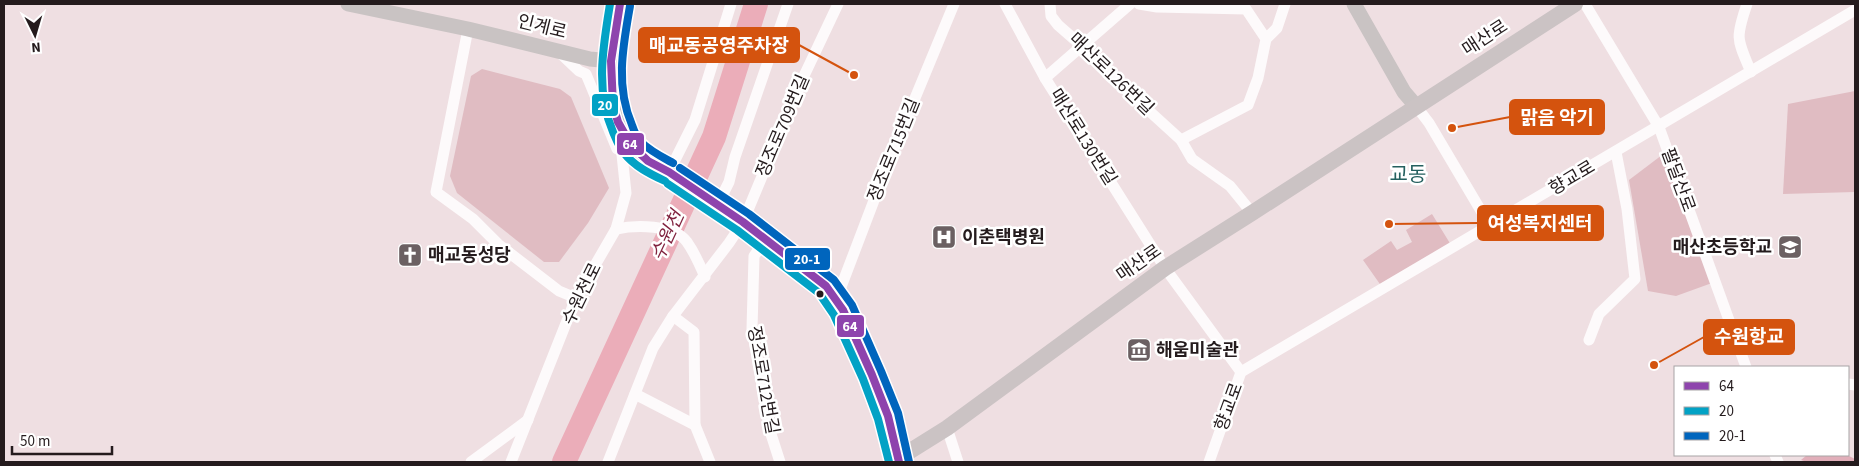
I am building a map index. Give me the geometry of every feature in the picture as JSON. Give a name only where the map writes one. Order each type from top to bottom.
[{"type":"main road","name":"매산로","points":[[897,461],[947,428],[1165,268],[1575,4]]},
{"type":"street","name":"인계로","points":[[348,4],[468,29],[590,59],[611,61]]},
{"type":"street","points":[[621,4],[611,61],[613,105],[618,122],[631,145],[648,161],[671,174],[742,222],[826,286],[846,318],[872,375],[888,416],[897,461]]},
{"type":"street","points":[[671,174],[695,120],[732,4]]},
{"type":"street","points":[[715,204],[729,182],[735,157],[788,4]]},
{"type":"street","name":"정조로709번길","points":[[742,222],[803,78],[838,4]]},
{"type":"street","name":"정조로715번길","points":[[833,295],[841,287],[889,161],[954,4]]},
{"type":"street","name":"매산로130번길","points":[[1005,4],[1046,78],[1165,268],[1241,372]]},
{"type":"street","name":"매산로126번길","points":[[1050,4],[1051,16],[1058,25],[1181,140],[1192,160],[1230,186],[1252,213]]},
{"type":"street","points":[[1046,78],[1130,4]]},
{"type":"street","points":[[1139,4],[1157,7],[1246,9],[1266,39]]},
{"type":"street","points":[[1181,140],[1248,106],[1258,78],[1266,39],[1277,28],[1285,4]]},
{"type":"street","points":[[1354,4],[1404,92],[1429,123],[1490,226]]},
{"type":"street","name":"팔달산로","points":[[1585,4],[1659,127],[1746,366]]},
{"type":"street","points":[[1747,4],[1738,29],[1738,42],[1750,72]]},
{"type":"street","name":"향교로","points":[[1209,462],[1241,372],[1855,10]]},
{"type":"street","points":[[468,29],[436,192],[473,219],[498,244],[559,291],[576,298]]},
{"type":"street","points":[[558,50],[579,71],[586,74],[622,160]]},
{"type":"street","name":"수원천로","points":[[511,462],[576,298],[616,230],[626,193],[618,122]]},
{"type":"street","points":[[1589,340],[1600,314],[1635,279],[1627,209],[1616,152]]},
{"type":"street","points":[[608,462],[653,348],[673,316],[730,244],[742,222]]},
{"type":"street","points":[[616,230],[631,226],[642,226],[658,228],[673,233],[686,240],[705,277]]},
{"type":"street","name":"정조로712번길","points":[[765,240],[754,256],[752,329],[770,431],[780,462]]},
{"type":"street","points":[[673,316],[694,332],[695,425],[710,462]]},
{"type":"street","points":[[635,394],[695,425]]},
{"type":"street","points":[[471,462],[528,420]]},
{"type":"street","points":[[947,428],[958,462]]},
{"type":"shaded area","points":[[482,69],[560,89],[571,97],[609,188],[588,223],[559,262],[544,262],[457,193],[450,176],[471,76]]},
{"type":"shaded area","points":[[1855,91],[1855,192],[1783,194],[1788,104]]},
{"type":"shaded area","points":[[1662,155],[1712,283],[1676,296],[1648,291],[1629,180]]},
{"type":"shaded area","points":[[1432,214],[1451,245],[1382,287],[1363,260],[1391,241],[1397,250],[1412,242],[1406,230]]},
{"type":"shaded area","points":[[1806,456],[1849,456],[1855,459],[1855,462],[1807,462],[1801,460]]},
{"type":"waterway","name":"수원천","points":[[564,462],[714,137],[756,4]]},
{"type":"transit line","name":"20","points":[[610,4],[602,68],[602,84],[607,116],[618,143],[628,158],[654,176],[665,181]]},
{"type":"transit line","name":"64","points":[[620,4],[611,61],[613,105],[618,122],[631,145],[648,161],[669,172],[743,222],[826,286],[843,310],[872,375],[888,416],[899,462]]},
{"type":"transit line","name":"20-1","points":[[630,6],[622,66],[622,81],[627,110],[634,132],[639,140],[652,151],[673,163]]},
{"type":"transit line","name":"20-1","points":[[680,168],[749,214],[834,280],[852,305],[881,371],[898,413],[909,462]]},
{"type":"transit line","name":"20","points":[[668,184],[737,230],[819,293],[834,315],[863,379],[878,419],[889,462]]},
{"type":"place","name":"매교동공영주차장","points":[[854,75]]},
{"type":"place","name":"맑음 악기","points":[[1452,128]]},
{"type":"place","name":"여성복지센터","points":[[1389,224]]},
{"type":"place","name":"이춘택병원","points":[[944,237]]},
{"type":"place","name":"매산초등학교","points":[[1790,247]]},
{"type":"place","name":"매교동성당","points":[[410,255]]},
{"type":"place","name":"해움미술관","points":[[1139,350]]},
{"type":"place","name":"수원항교","points":[[1654,365]]},
{"type":"district","name":"교동","points":[[1408,175]]}]
